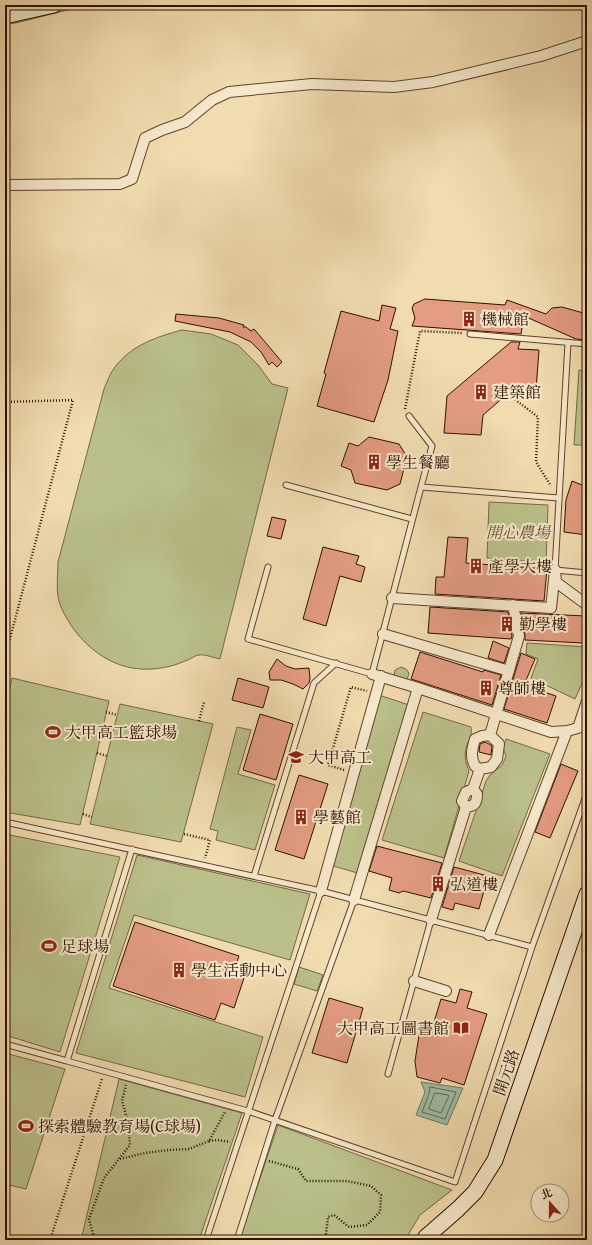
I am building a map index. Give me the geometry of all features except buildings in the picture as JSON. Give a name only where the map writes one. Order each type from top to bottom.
[{"type":"street","points":[[5,16],[54,5]]},
{"type":"street","points":[[5,184],[120,184],[132,179],[145,138],[185,122],[212,100],[229,92],[312,84],[394,88],[433,82],[540,56],[587,42]]},
{"type":"street","points":[[555,570],[556,582],[587,605]]},
{"type":"street","points":[[392,598],[551,608],[555,570]]},
{"type":"street","points":[[490,736],[519,636],[513,606]]},
{"type":"street","points":[[383,634],[509,671]]},
{"type":"street","points":[[321,891],[376,693],[377,675],[551,732],[567,731],[578,728],[587,701]]},
{"type":"street","points":[[354,900],[418,688]]},
{"type":"street","points":[[489,935],[567,731]]},
{"type":"street","points":[[482,736],[490,736],[499,744],[497,758],[490,767],[480,769],[475,766],[472,761],[471,755],[473,744],[475,740],[482,736]]},
{"type":"street","points":[[431,920],[466,807],[462,801],[466,792],[473,789],[480,769]]},
{"type":"street","name":"開元路","points":[[424,1240],[475,1192],[495,1160],[587,894]]},
{"type":"street","points":[[414,982],[446,990]]},
{"type":"lane","points":[[470,334],[587,344]]},
{"type":"lane","points":[[568,343],[555,570],[587,572]]},
{"type":"lane","points":[[268,567],[248,639],[377,675],[383,634],[432,446],[409,416]]},
{"type":"lane","points":[[286,485],[412,519]]},
{"type":"lane","points":[[421,487],[559,498]]},
{"type":"lane","points":[[254,876],[314,683],[336,663]]},
{"type":"lane","points":[[5,1044],[248,1111],[455,1182],[532,947],[587,793]]},
{"type":"lane","points":[[5,822],[321,891],[532,947]]},
{"type":"lane","points":[[67,1061],[132,849]]},
{"type":"lane","points":[[206,1240],[321,891]]},
{"type":"lane","points":[[236,1240],[275,1120],[354,900]]},
{"type":"lane","points":[[388,1074],[431,920]]},
{"type":"path","points":[[409,416],[405,411],[420,331],[470,334]]},
{"type":"path","points":[[508,394],[538,418],[536,462],[559,498]]},
{"type":"path","points":[[5,402],[74,400],[7,650],[5,650]]},
{"type":"path","points":[[354,773],[328,765],[351,687],[376,693]]},
{"type":"path","points":[[199,721],[204,702]]},
{"type":"path","points":[[106,712],[117,715]]},
{"type":"path","points":[[97,753],[107,756]]},
{"type":"path","points":[[83,814],[92,817]]},
{"type":"path","points":[[184,834],[210,840],[204,865]]},
{"type":"path","points":[[50,1240],[104,1071]]},
{"type":"path","points":[[100,1240],[93,1234],[89,1219],[104,1178],[130,1144],[128,1122],[122,1101],[127,1078]]},
{"type":"path","points":[[209,1141],[229,1106]]},
{"type":"path","points":[[119,1159],[145,1153],[189,1149],[209,1141],[217,1140],[238,1144]]},
{"type":"path","points":[[263,1159],[298,1169],[306,1181],[347,1181],[371,1186],[381,1195],[380,1212],[367,1225],[349,1227],[334,1215],[328,1217],[326,1234],[333,1240]]},
{"type":"green space","points":[[5,5],[87,5],[16,23],[5,24]]},
{"type":"green space","points":[[182,330],[211,334],[238,345],[258,365],[272,384],[288,388],[220,659],[199,655],[189,660],[163,668],[141,669],[115,663],[104,657],[83,640],[74,630],[59,602],[57,591],[58,562],[104,389],[110,375],[122,359],[137,347],[154,339]]},
{"type":"green space","points":[[579,370],[587,371],[587,445],[574,445]]},
{"type":"green space","name":"開心農場","points":[[489,502],[548,505],[546,563],[487,558]]},
{"type":"green space","points":[[527,643],[587,647],[587,672],[575,699],[531,678],[538,659],[526,654]]},
{"type":"green space","points":[[401,667],[406,669],[409,673],[407,680],[394,677],[395,670]]},
{"type":"green space","name":"大甲高工籃球場","points":[[12,678],[109,701],[80,825],[5,812],[5,708]]},
{"type":"green space","points":[[379,695],[409,705],[361,874],[330,865]]},
{"type":"green space","name":"大甲高工籃球場","points":[[120,704],[213,724],[181,842],[90,824]]},
{"type":"green space","points":[[423,712],[471,727],[471,733],[465,755],[469,771],[444,858],[382,840]]},
{"type":"green space","points":[[237,727],[251,730],[238,774],[275,785],[255,850],[216,840],[218,831],[210,829]]},
{"type":"green space","points":[[506,739],[550,754],[502,876],[459,861],[486,781],[490,775],[502,765],[506,756],[503,748]]},
{"type":"green space","name":"足球場","points":[[5,834],[120,857],[60,1052],[5,1035]]},
{"type":"green space","points":[[137,855],[310,894],[290,960],[134,915],[109,988],[263,1037],[245,1097],[76,1053]]},
{"type":"green space","points":[[299,967],[323,975],[317,991],[294,984]]},
{"type":"green space","name":"探索體驗教育場(C球場)","points":[[5,1053],[65,1069],[26,1189],[5,1184]]},
{"type":"green space","points":[[119,1079],[242,1113],[199,1240],[81,1240]]},
{"type":"green space","points":[[278,1125],[452,1190],[420,1215],[405,1240],[239,1240]]},
{"type":"water","points":[[421,1082],[463,1088],[447,1125],[416,1115],[425,1092]]},
{"type":"place","name":"機械館","points":[[469,319]]},
{"type":"place","name":"建築館","points":[[481,392]]},
{"type":"place","name":"學生餐廳","points":[[374,462]]},
{"type":"place","name":"產學大樓","points":[[476,566]]},
{"type":"place","name":"勤學樓","points":[[507,624]]},
{"type":"place","name":"尊師樓","points":[[486,688]]},
{"type":"place","name":"大甲高工籃球場","points":[[53,732]]},
{"type":"place","name":"大甲高工","points":[[296,757]]},
{"type":"place","name":"學藝館","points":[[301,817]]},
{"type":"place","name":"弘道樓","points":[[438,884]]},
{"type":"place","name":"足球場","points":[[49,946]]},
{"type":"place","name":"學生活動中心","points":[[179,970]]},
{"type":"place","name":"大甲高工圖書館","points":[[461,1028]]},
{"type":"place","name":"探索體驗教育場(C球場)","points":[[26,1126]]}]
